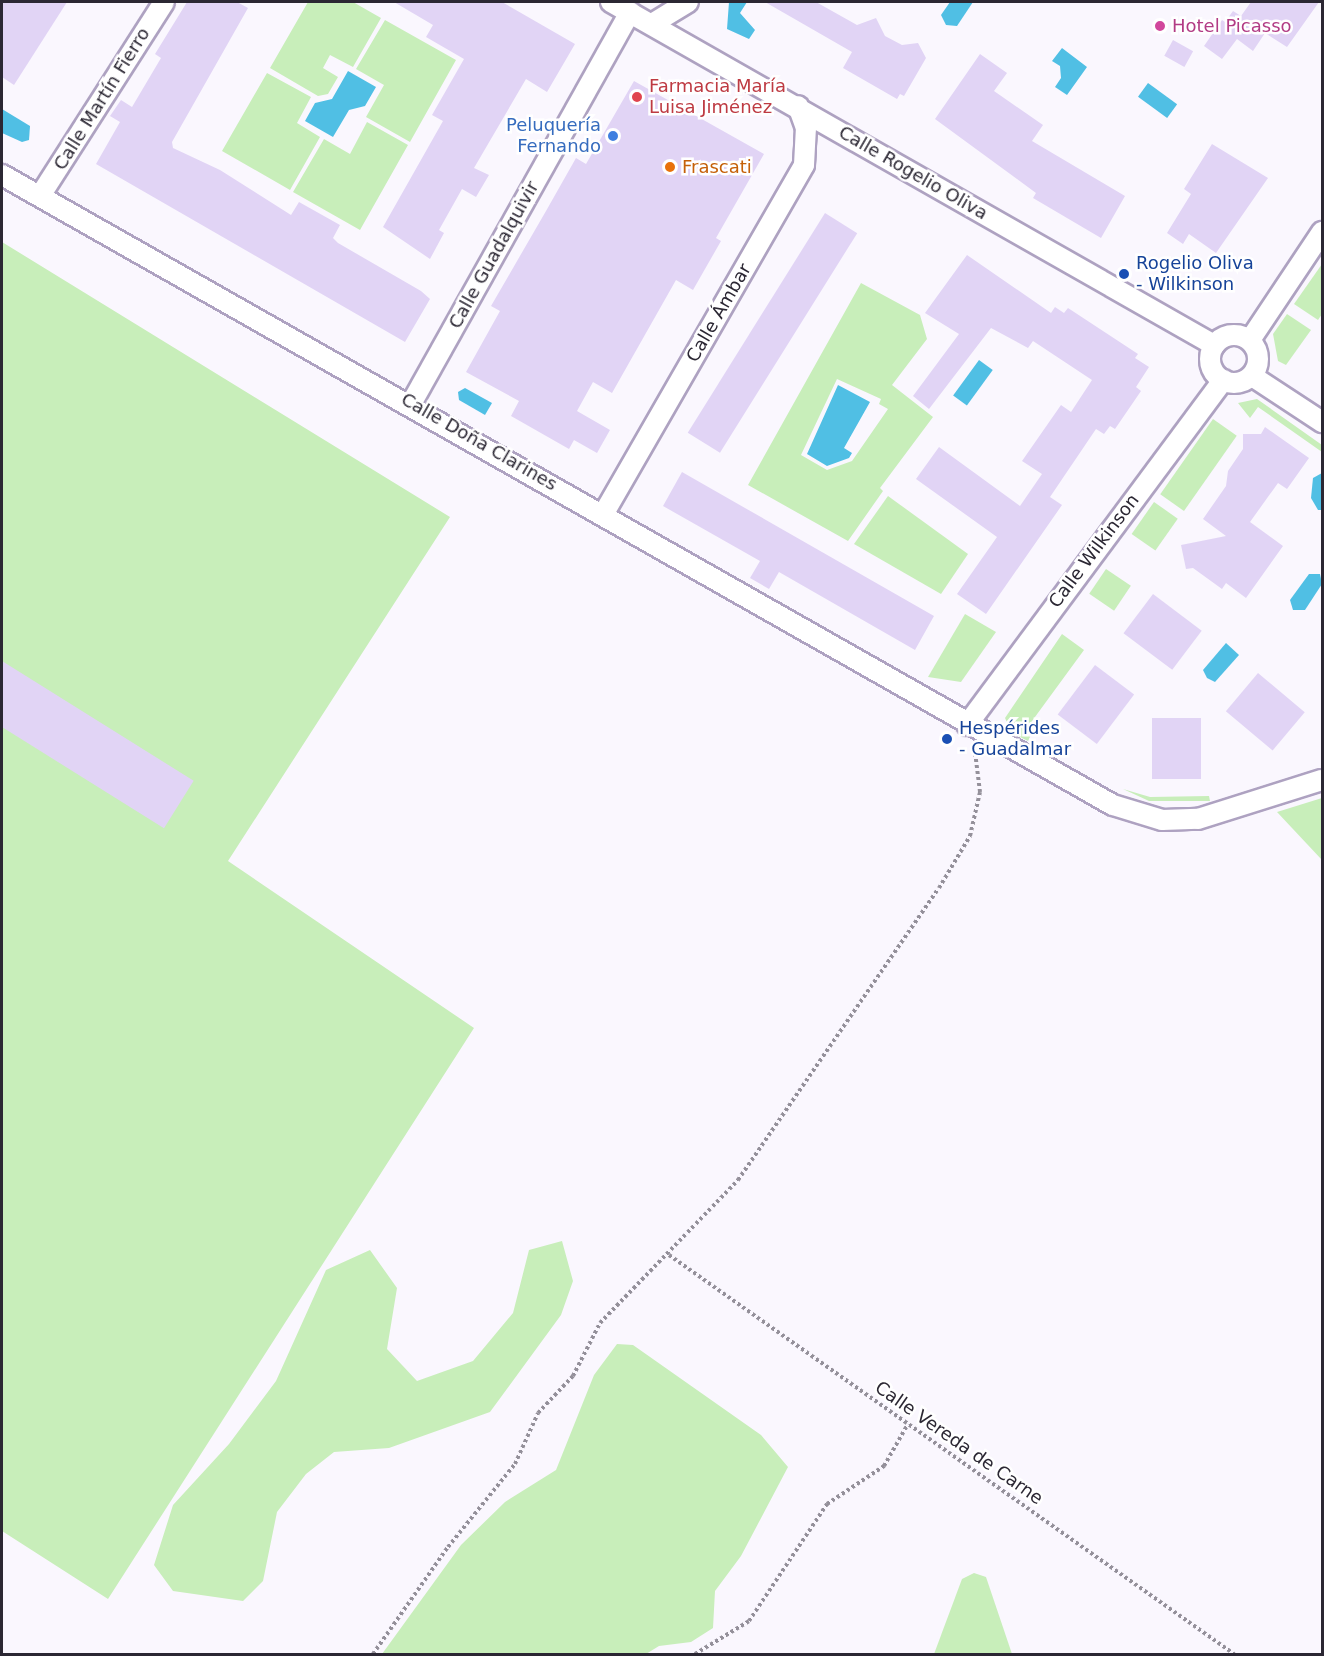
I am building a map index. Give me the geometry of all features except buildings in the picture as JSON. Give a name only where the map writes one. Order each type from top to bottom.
[{"type":"street","name":"Calle Martín Fierro","points":[[40,196],[164,2]]},
{"type":"street","name":"Calle Rogelio Oliva","points":[[611,2],[798,106],[1214,345]]},
{"type":"street","points":[[652,24],[688,2]]},
{"type":"street","name":"Calle Guadalquivir","points":[[411,404],[630,12]]},
{"type":"street","name":"Calle Ámbar","points":[[604,513],[804,165],[806,128],[798,106]]},
{"type":"street","name":"Calle Doña Clarines","points":[[2,175],[604,513],[1113,806],[1162,820],[1225,814],[1323,780]]},
{"type":"street","points":[[1250,340],[1323,232]]},
{"type":"street","points":[[1227,336],[1250,340],[1258,353],[1252,376],[1238,382],[1223,380],[1210,360],[1214,345],[1227,336]]},
{"type":"street","points":[[1252,376],[1323,422]]},
{"type":"street","name":"Calle Wilkinson","points":[[960,720],[1223,380]]},
{"type":"path","points":[[374,1654],[448,1546],[515,1464],[538,1413],[573,1376],[600,1323],[738,1180],[939,888],[970,836],[980,792],[974,748],[964,741],[960,720]]},
{"type":"path","name":"Calle Vereda de Carne","points":[[668,1255],[1234,1654]]},
{"type":"path","points":[[695,1654],[749,1621],[827,1504],[884,1466],[908,1424]]},
{"type":"green space","points":[[308,2],[353,2],[381,18],[353,67],[330,55],[323,68],[338,77],[328,94],[318,96],[270,68]]},
{"type":"green space","points":[[385,20],[456,60],[410,142],[366,117],[384,85],[356,69]]},
{"type":"green space","points":[[267,73],[311,97],[297,123],[320,137],[290,190],[222,151]]},
{"type":"green space","points":[[367,122],[408,145],[360,230],[293,192],[324,139],[350,154]]},
{"type":"green space","points":[[2,242],[450,517],[228,861],[474,1028],[108,1599],[2,1531]]},
{"type":"green space","points":[[1322,264],[1322,314],[1318,320],[1294,304]]},
{"type":"green space","points":[[861,283],[920,315],[927,339],[892,385],[933,417],[880,488],[883,491],[848,541],[748,485]],"holes":[[[837,379],[881,399],[879,404],[888,409],[852,461],[827,470],[801,455]]]},
{"type":"green space","points":[[1287,314],[1311,330],[1286,365],[1278,361],[1273,334]]},
{"type":"green space","points":[[1257,399],[1322,445],[1322,452],[1258,407],[1250,418],[1238,403]]},
{"type":"green space","points":[[1213,419],[1237,436],[1184,511],[1160,494]]},
{"type":"green space","points":[[888,496],[968,554],[941,594],[854,544]]},
{"type":"green space","points":[[1154,502],[1178,519],[1155,551],[1132,534]]},
{"type":"green space","points":[[1106,569],[1131,586],[1114,611],[1089,594]]},
{"type":"green space","points":[[965,614],[996,632],[961,682],[928,677]]},
{"type":"green space","points":[[1062,634],[1084,650],[1024,732],[1030,737],[1028,741],[1012,733],[1005,718]]},
{"type":"green space","points":[[1123,789],[1150,797],[1209,796],[1210,801],[1149,801]]},
{"type":"green space","points":[[1322,798],[1322,860],[1277,812]]},
{"type":"green space","points":[[562,1241],[573,1281],[561,1315],[490,1412],[389,1448],[334,1452],[306,1474],[277,1512],[263,1581],[243,1601],[173,1591],[154,1565],[173,1505],[229,1444],[276,1381],[326,1270],[370,1250],[397,1288],[387,1349],[417,1381],[473,1361],[513,1313],[529,1250]]},
{"type":"green space","points":[[617,1344],[633,1345],[761,1435],[788,1467],[741,1556],[715,1591],[713,1628],[691,1642],[659,1646],[646,1654],[382,1654],[461,1545],[505,1502],[556,1470],[594,1375]]},
{"type":"green space","points":[[974,1573],[986,1577],[1012,1654],[934,1654],[962,1579]]},
{"type":"water","points":[[729,2],[747,2],[740,13],[755,30],[749,39],[727,29]]},
{"type":"water","points":[[950,2],[973,2],[957,26],[946,25],[941,15]]},
{"type":"water","points":[[1062,48],[1087,67],[1067,95],[1055,87],[1061,78],[1060,66],[1052,61]]},
{"type":"water","points":[[348,71],[376,87],[365,106],[349,110],[333,137],[305,121],[315,103],[332,99]]},
{"type":"water","points":[[1148,83],[1177,104],[1167,118],[1138,97]]},
{"type":"water","points":[[2,109],[30,126],[29,140],[22,142],[2,133]]},
{"type":"water","points":[[979,360],[993,370],[967,406],[953,396]]},
{"type":"water","points":[[838,385],[870,402],[844,448],[852,453],[849,458],[827,466],[807,454]]},
{"type":"water","points":[[465,388],[492,403],[485,415],[459,400],[458,392]]},
{"type":"water","points":[[1322,473],[1322,510],[1318,510],[1311,498],[1313,478]]},
{"type":"water","points":[[1309,574],[1320,574],[1322,584],[1305,610],[1293,610],[1290,600]]},
{"type":"water","points":[[1226,643],[1239,655],[1215,682],[1207,678],[1203,670]]},
{"type":"place","name":"Hotel Picasso","points":[[1160,26]]},
{"type":"place","name":"Farmacia María Luisa Jiménez","points":[[637,97]]},
{"type":"place","name":"Peluquería Fernando","points":[[613,136]]},
{"type":"place","name":"Frascati","points":[[670,167]]},
{"type":"place","name":"Rogelio Oliva - Wilkinson","points":[[1124,274]]},
{"type":"place","name":"Hespérides - Guadalmar","points":[[947,739]]}]
